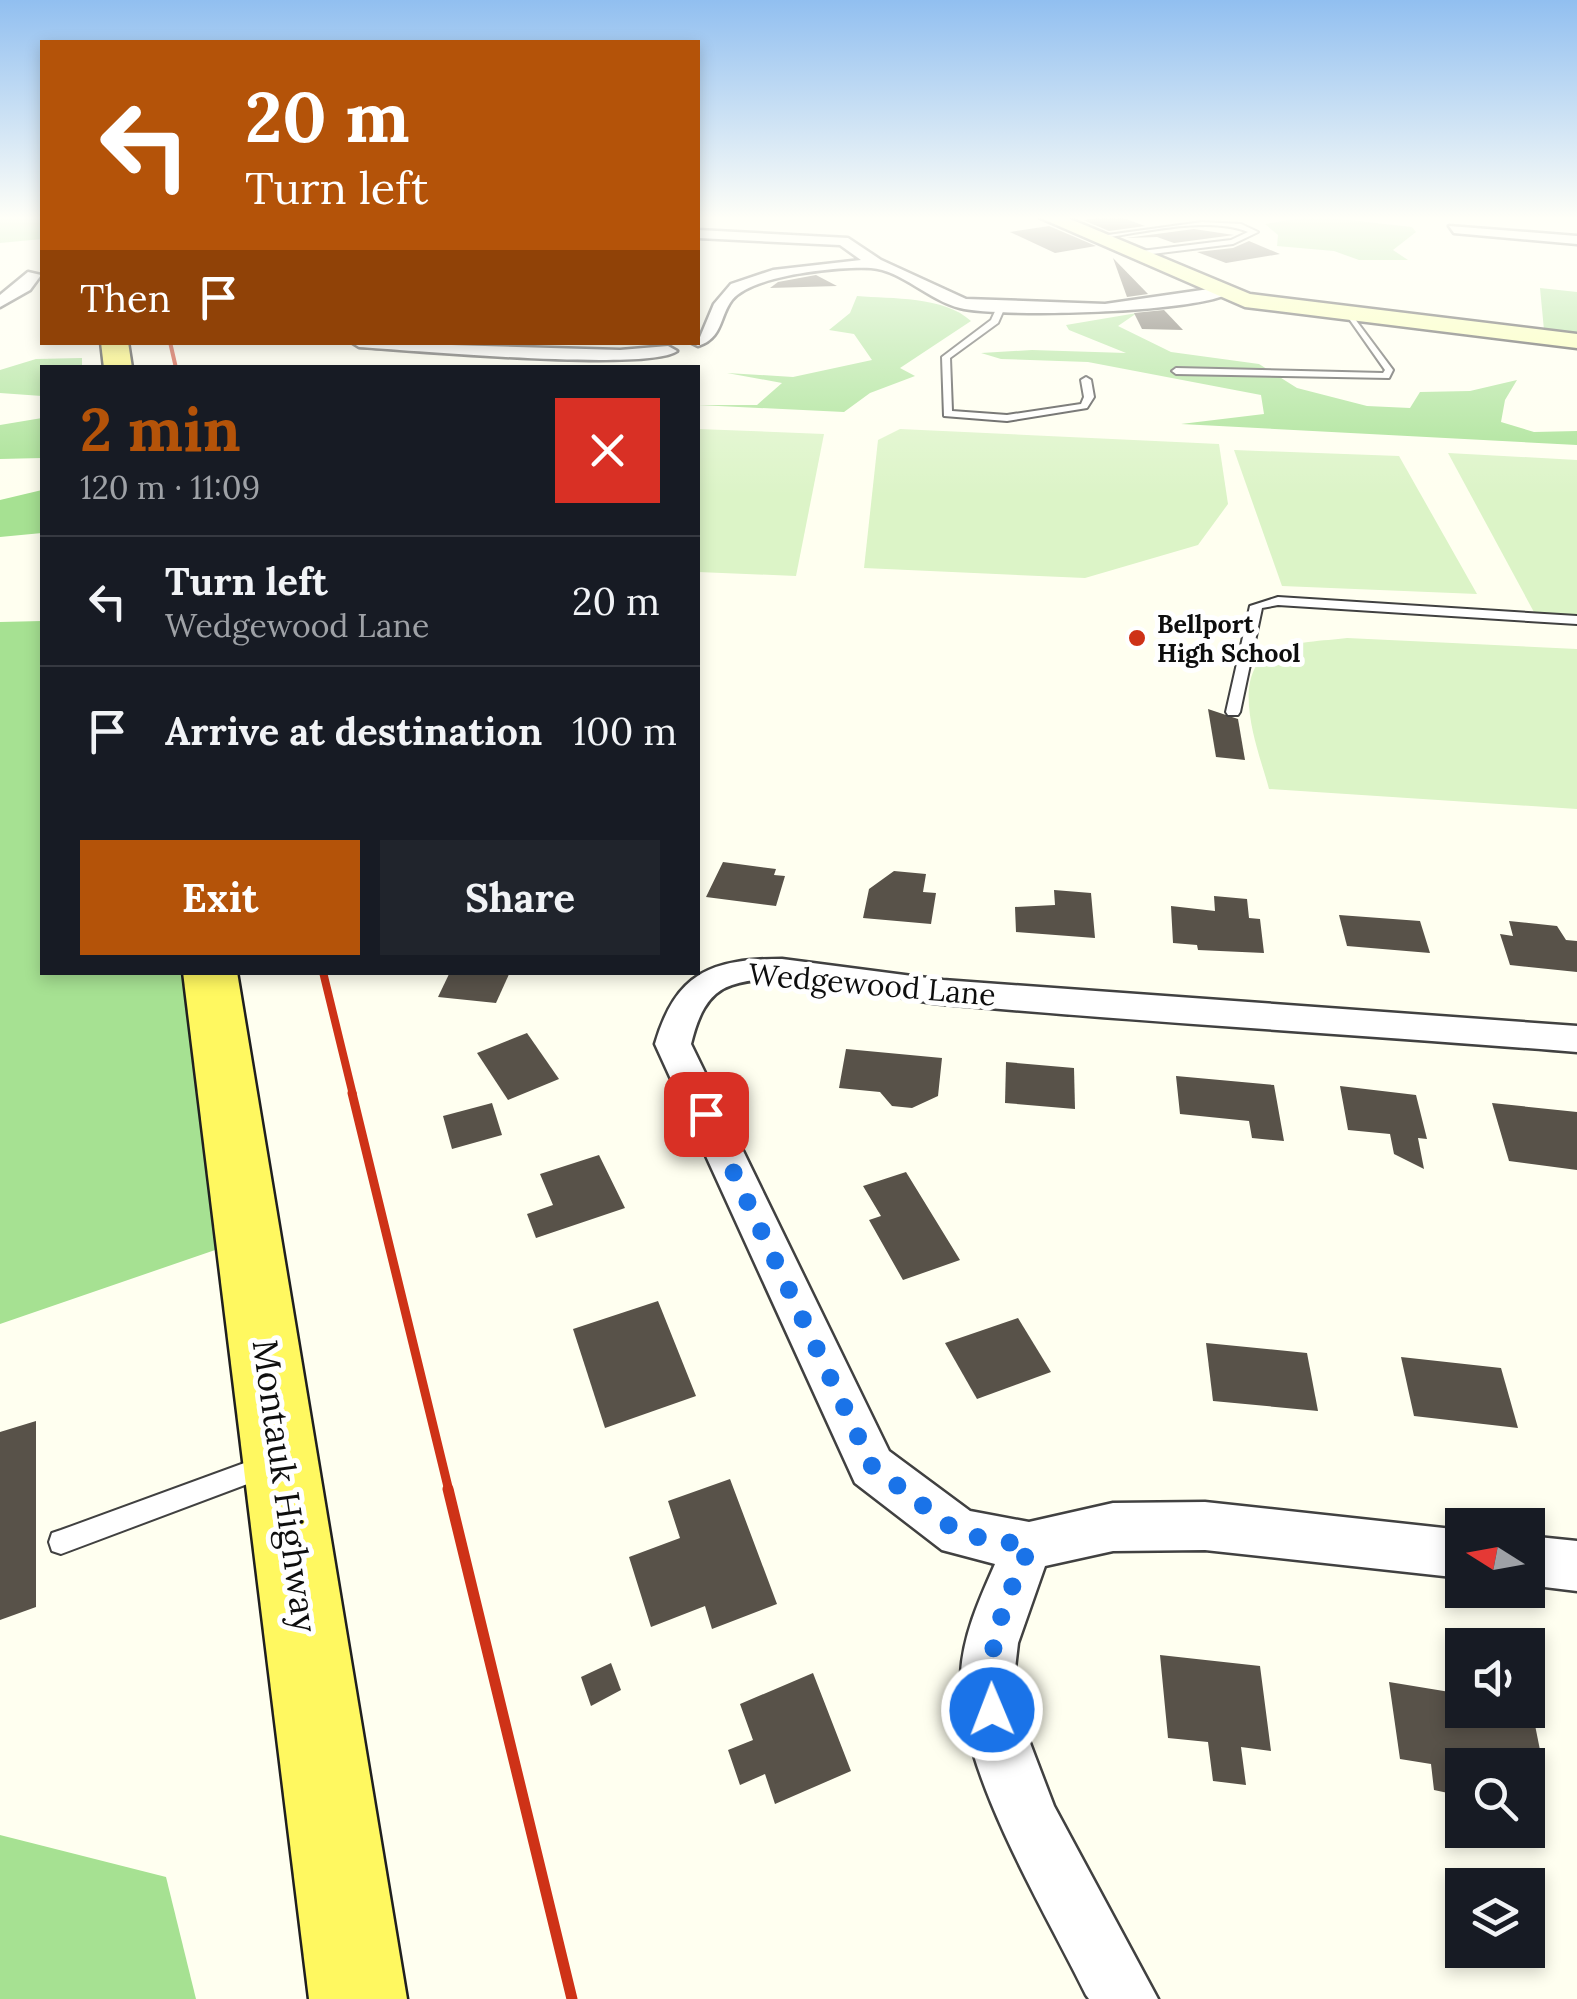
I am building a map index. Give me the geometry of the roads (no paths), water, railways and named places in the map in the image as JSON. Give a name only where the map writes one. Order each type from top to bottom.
[{"type":"main road","points":[[1319,309],[1577,341]]},
{"type":"main road","name":"Montauk Highway","points":[[210,975],[358,1999]]},
{"type":"street","points":[[700,339],[716,327],[722,309]]},
{"type":"street","points":[[418,345],[620,355],[668,351],[687,345]]},
{"type":"street","points":[[668,351],[680,365]]},
{"type":"street","name":"Wedgewood Lane","points":[[1030,1546],[960,1534],[872,1466],[673,1044],[682,1009],[702,987],[730,973],[780,973],[930,990],[1577,1039]]},
{"type":"street","points":[[1127,1999],[1108,1973],[996,1743],[988,1677],[998,1615],[1030,1546],[1114,1526],[1205,1526],[1445,1552]]},
{"type":"street","points":[[1545,1563],[1577,1566]]},
{"type":"lane","points":[[1000,309],[995,321],[946,357],[944,409],[948,414],[1007,418],[1084,406],[1089,397],[1086,380]]},
{"type":"lane","points":[[1176,371],[1386,376],[1388,370],[1349,313]]},
{"type":"lane","points":[[1233,712],[1256,606],[1278,601],[1577,620]]},
{"type":"lane","points":[[61,1542],[281,1460]]},
{"type":"railway","points":[[171,345],[175,365]]},
{"type":"railway","points":[[324,975],[353,1095]]},
{"type":"railway","points":[[352,1093],[449,1491]]},
{"type":"railway","points":[[448,1489],[572,1999]]},
{"type":"place","name":"Bellport High School","points":[[1137,638]]}]
